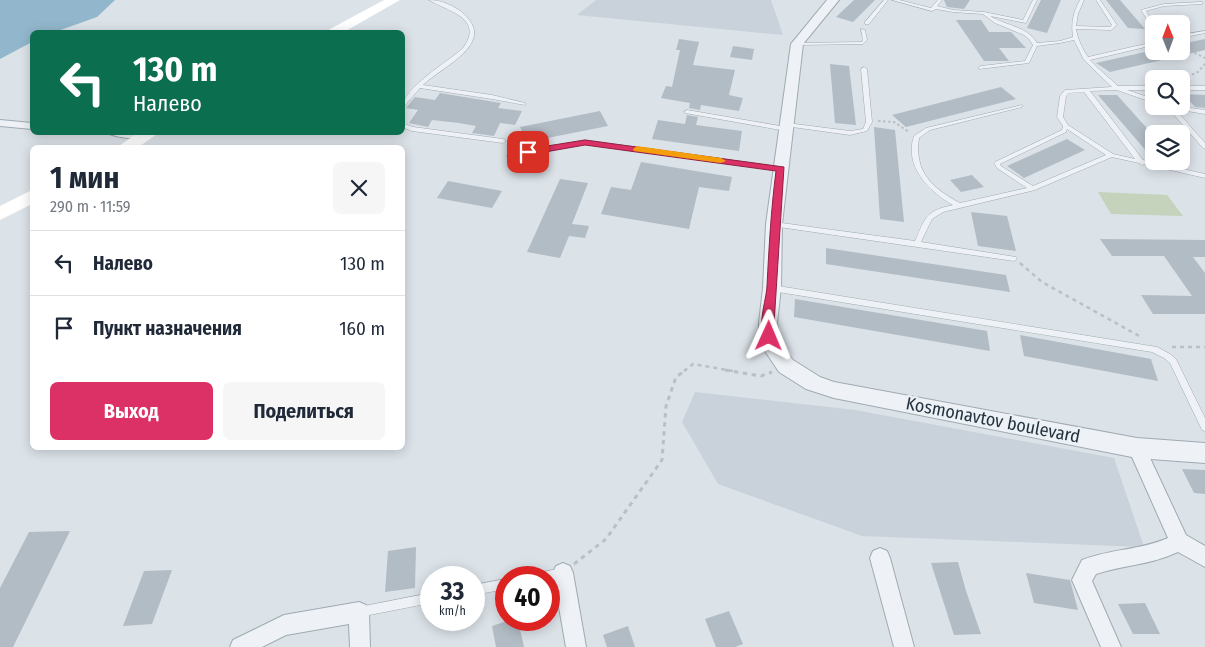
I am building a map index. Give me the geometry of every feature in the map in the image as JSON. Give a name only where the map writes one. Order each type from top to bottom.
[{"type":"main road","points":[[338,30],[394,0]]},
{"type":"main road","points":[[129,145],[147,135]]},
{"type":"main road","points":[[0,214],[30,197]]},
{"type":"street","points":[[786,366],[775,351],[769,336],[768,323],[772,288],[774,224],[786,127],[797,44],[833,0]]},
{"type":"street","points":[[0,123],[30,126]]},
{"type":"street","name":"Kosmonavtov boulevard","points":[[786,366],[813,383],[834,390],[1137,448],[1205,453]]},
{"type":"street","points":[[1137,448],[1179,542],[1205,557]]},
{"type":"street","points":[[1111,647],[1082,580],[1089,567],[1110,560],[1157,552],[1179,542]]},
{"type":"street","points":[[880,558],[904,647]]},
{"type":"street","points":[[563,573],[576,647]]},
{"type":"street","points":[[240,647],[284,626],[359,612],[360,647]]},
{"type":"lane","points":[[405,103],[419,86],[466,49],[473,38],[472,29],[464,15],[455,9],[431,0]]},
{"type":"lane","points":[[867,23],[886,0]]},
{"type":"lane","points":[[894,0],[914,2],[932,10],[940,0]]},
{"type":"lane","points":[[935,6],[953,11],[984,13],[1024,22],[1035,0]]},
{"type":"lane","points":[[1082,0],[1075,17],[1074,38],[1086,59],[1117,88],[1145,99]]},
{"type":"lane","points":[[1075,28],[1111,29],[1114,25],[1098,0]]},
{"type":"lane","points":[[1146,15],[1143,10],[1164,5],[1198,2],[1205,8]]},
{"type":"lane","points":[[981,68],[1027,62],[1035,46],[1032,39],[1024,32],[988,18],[984,13]]},
{"type":"lane","points":[[797,44],[863,43],[865,40],[863,30]]},
{"type":"lane","points":[[1190,35],[1205,32]]},
{"type":"lane","points":[[1035,46],[1074,38]]},
{"type":"lane","points":[[1086,59],[1145,45]]},
{"type":"lane","points":[[687,112],[786,127],[850,133],[865,130],[869,122],[864,69]]},
{"type":"lane","points":[[419,86],[492,97],[523,104]]},
{"type":"lane","points":[[1145,88],[1067,91],[1063,96],[1060,117],[1066,126],[1111,155],[1205,176]]},
{"type":"lane","points":[[1190,88],[1205,88]]},
{"type":"lane","points":[[1086,90],[1142,163]]},
{"type":"lane","points":[[958,205],[939,196],[922,175],[913,153],[916,137],[928,130],[1020,106]]},
{"type":"lane","points":[[1190,110],[1205,112]]},
{"type":"lane","points":[[1176,115],[1205,147]]},
{"type":"lane","points":[[405,126],[412,129],[503,142]]},
{"type":"lane","points":[[1033,189],[999,167],[997,163],[1064,131],[1066,126]]},
{"type":"lane","points":[[509,156],[585,142],[781,169]]},
{"type":"lane","points":[[918,244],[929,218],[941,210],[1033,189],[1111,155]]},
{"type":"lane","points":[[774,224],[1014,259]]},
{"type":"lane","points":[[772,288],[1154,349],[1173,361],[1205,426]]},
{"type":"lane","points":[[359,612],[420,600]]},
{"type":"path","points":[[1190,50],[1205,58]]},
{"type":"path","points":[[1190,76],[1198,72],[1205,64]]},
{"type":"path","points":[[869,122],[894,122],[916,137]]},
{"type":"path","points":[[1014,259],[1042,282],[1142,338],[1154,349],[1168,346],[1205,347]]},
{"type":"path","points":[[563,573],[606,539],[662,460],[666,406],[676,377],[693,364],[761,376],[786,366]]},
{"type":"shaded area","points":[[596,0],[771,0],[783,35],[577,15]]},
{"type":"shaded area","points":[[695,392],[855,410],[1114,458],[1144,547],[862,536],[718,484],[682,422]]},
{"type":"green space","points":[[1098,192],[1167,195],[1183,216],[1111,214]]},
{"type":"water","points":[[0,0],[115,0],[97,17],[61,30],[30,30],[30,43],[0,59]]},
{"type":"building","points":[[854,0],[875,0],[853,22],[836,17]]},
{"type":"building","points":[[944,0],[970,0],[964,9],[947,7]]},
{"type":"building","points":[[1041,0],[1061,0],[1047,33],[1027,28]]},
{"type":"building","points":[[1106,0],[1120,0],[1145,29],[1128,28]]},
{"type":"building","points":[[956,20],[981,20],[989,32],[1011,32],[1026,48],[999,48],[1009,61],[984,61]]},
{"type":"building","points":[[679,39],[699,42],[693,65],[735,70],[729,95],[743,98],[739,111],[701,105],[700,110],[689,108],[690,103],[661,98],[666,86],[672,87],[680,50],[676,50]]},
{"type":"building","points":[[1205,39],[1205,50],[1190,53],[1190,42]]},
{"type":"building","points":[[733,46],[754,49],[752,60],[730,57]]},
{"type":"building","points":[[1145,52],[1145,60],[1162,60],[1110,72],[1096,63]]},
{"type":"building","points":[[830,64],[849,66],[856,125],[835,123]]},
{"type":"building","points":[[1001,87],[1016,99],[906,127],[892,115]]},
{"type":"building","points":[[440,93],[501,103],[498,108],[522,111],[515,125],[500,123],[494,136],[472,133],[476,126],[459,123],[432,120],[428,127],[409,123],[418,110],[406,108],[415,97],[435,100]]},
{"type":"building","points":[[1190,94],[1205,95],[1205,108],[1195,107],[1190,102]]},
{"type":"building","points":[[1098,95],[1117,95],[1145,126],[1145,150]]},
{"type":"building","points":[[600,111],[608,126],[527,142],[520,127]]},
{"type":"building","points":[[687,115],[698,117],[696,125],[742,131],[739,151],[652,139],[658,120],[685,124]]},
{"type":"building","points":[[874,127],[895,130],[904,222],[880,219]]},
{"type":"building","points":[[1067,139],[1085,150],[1024,178],[1007,166]]},
{"type":"building","points":[[641,162],[732,177],[729,191],[699,187],[689,229],[601,214],[611,187],[631,190]]},
{"type":"building","points":[[972,175],[984,187],[961,192],[950,180]]},
{"type":"building","points":[[560,179],[588,183],[572,224],[589,226],[585,238],[569,236],[560,258],[527,252]]},
{"type":"building","points":[[448,181],[502,191],[492,208],[437,198]]},
{"type":"building","points":[[971,212],[1007,216],[1016,251],[978,246]]},
{"type":"building","points":[[1100,239],[1205,240],[1205,257],[1193,257],[1205,273],[1205,314],[1153,314],[1141,295],[1192,296],[1164,256],[1112,256]]},
{"type":"building","points":[[826,248],[1006,275],[1010,292],[826,264]]},
{"type":"building","points":[[795,299],[987,331],[990,351],[794,317]]},
{"type":"building","points":[[1020,335],[1151,359],[1158,381],[1024,356]]},
{"type":"building","points":[[1182,469],[1205,470],[1205,494],[1194,493]]},
{"type":"building","points":[[70,531],[13,647],[0,647],[0,588],[29,532]]},
{"type":"building","points":[[416,547],[415,588],[385,592],[388,551]]},
{"type":"building","points":[[958,562],[981,634],[954,635],[931,563]]},
{"type":"building","points":[[172,570],[152,624],[123,626],[144,571]]},
{"type":"building","points":[[1026,573],[1070,580],[1078,610],[1034,603]]},
{"type":"building","points":[[1145,603],[1160,634],[1133,634],[1118,604]]},
{"type":"building","points":[[729,611],[743,644],[735,647],[716,647],[705,619]]},
{"type":"building","points":[[495,625],[495,631],[520,631],[524,647],[496,647],[492,626]]},
{"type":"building","points":[[628,626],[635,647],[607,647],[603,635]]},
{"type":"slow traffic","points":[[637,149],[721,161]]},
{"type":"route","points":[[528,152],[585,142],[781,169],[774,224],[772,288],[768,323],[769,336]]}]
